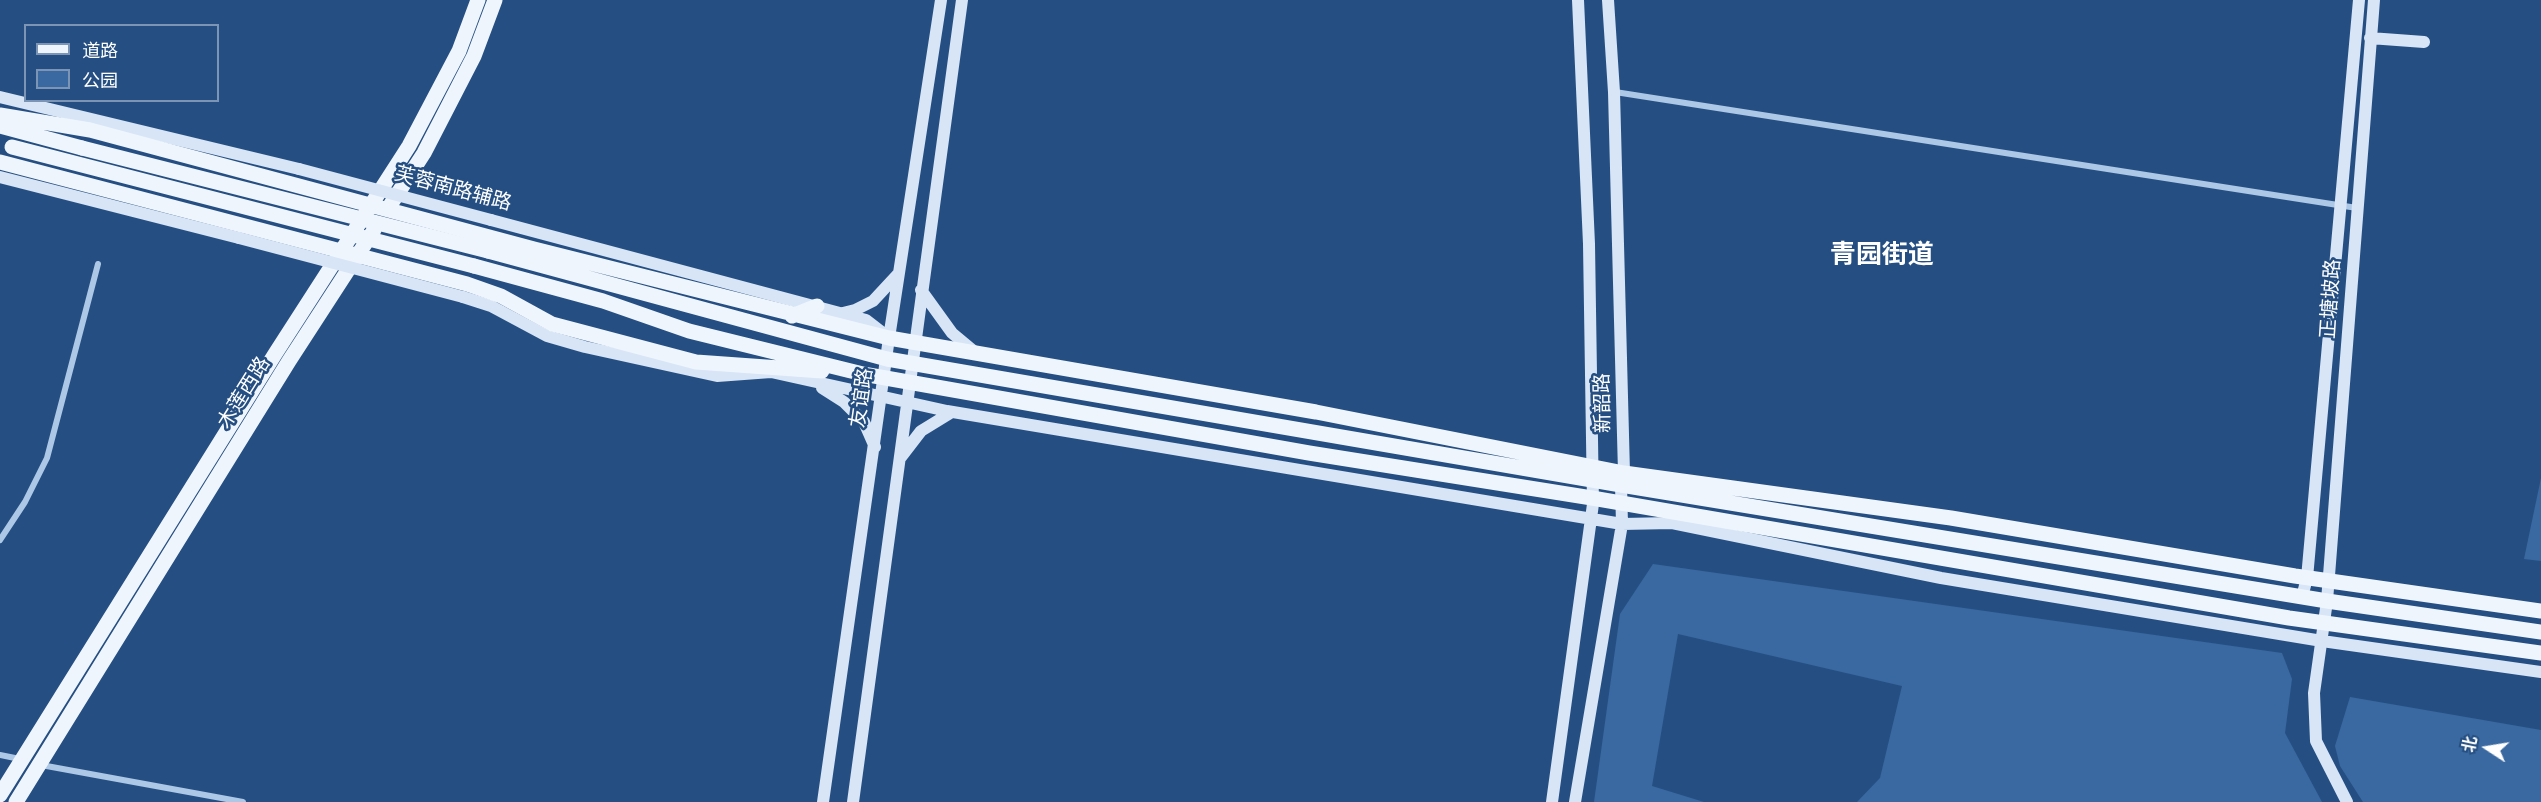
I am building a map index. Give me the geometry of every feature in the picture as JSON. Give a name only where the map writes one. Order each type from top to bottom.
[{"type":"main road","name":"木莲西路","points":[[0,795],[409,146],[459,51],[478,0]]},
{"type":"main road","name":"木莲西路","points":[[16,802],[41,765],[182,532],[424,153],[474,56],[495,0]]},
{"type":"main road","points":[[0,115],[90,130],[370,206],[890,338],[1316,412],[1623,479],[2302,597],[2541,632]]},
{"type":"main road","points":[[0,126],[488,251],[887,359],[1591,472]]},
{"type":"main road","points":[[6,146],[474,266],[603,301],[689,331],[863,374],[1309,453],[1592,498],[2289,618],[2541,653]]},
{"type":"main road","points":[[0,162],[485,289],[552,324],[696,362],[771,372]]},
{"type":"main road","points":[[764,326],[817,306]]},
{"type":"main road","points":[[720,365],[863,374]]},
{"type":"main road","points":[[1623,479],[1951,518],[2307,578],[2541,611]]},
{"type":"street","name":"友谊路","points":[[823,802],[941,0]]},
{"type":"street","points":[[853,802],[962,0]]},
{"type":"street","name":"新韶路","points":[[1552,802],[1592,517],[1589,244],[1578,0]]},
{"type":"street","name":"新韶路","points":[[1575,802],[1622,524],[1623,479],[1614,92],[1608,0]]},
{"type":"street","name":"正塘坡路","points":[[2302,597],[2307,578],[2359,0]]},
{"type":"street","name":"正塘坡路","points":[[2347,802],[2316,741],[2313,693],[2329,580],[2374,0]]},
{"type":"street","points":[[2370,38],[2424,42]]},
{"type":"street","points":[[1614,92],[2357,208]]},
{"type":"street","name":"芙蓉南路辅路","points":[[0,97],[299,169],[817,306],[866,320],[890,338]]},
{"type":"street","points":[[0,177],[463,297],[491,306],[547,336],[585,347],[717,376],[771,372],[882,399],[952,412],[1592,517],[1622,524],[1672,523],[1941,578],[2322,641],[2541,672]]},
{"type":"street","points":[[0,540],[25,502],[47,458],[98,264]]},
{"type":"street","points":[[842,313],[855,310],[873,301],[900,273]]},
{"type":"street","points":[[921,290],[952,333],[977,353]]},
{"type":"street","points":[[813,382],[844,402],[864,422],[875,448]]},
{"type":"street","points":[[900,458],[921,431],[952,412]]},
{"type":"street","points":[[0,755],[41,765],[243,802]]},
{"type":"green space","points":[[2541,478],[2541,561],[2524,559]]},
{"type":"green space","points":[[1653,564],[2282,653],[2292,679],[2285,733],[2322,802],[1857,802],[1880,778],[1902,686],[1678,634],[1652,786],[1704,802],[1594,802],[1620,614]]},
{"type":"green space","points":[[2350,697],[2541,730],[2541,802],[2363,802],[2340,766],[2335,746]]},
{"type":"district","name":"青园街道","points":[[1882,256]]}]
